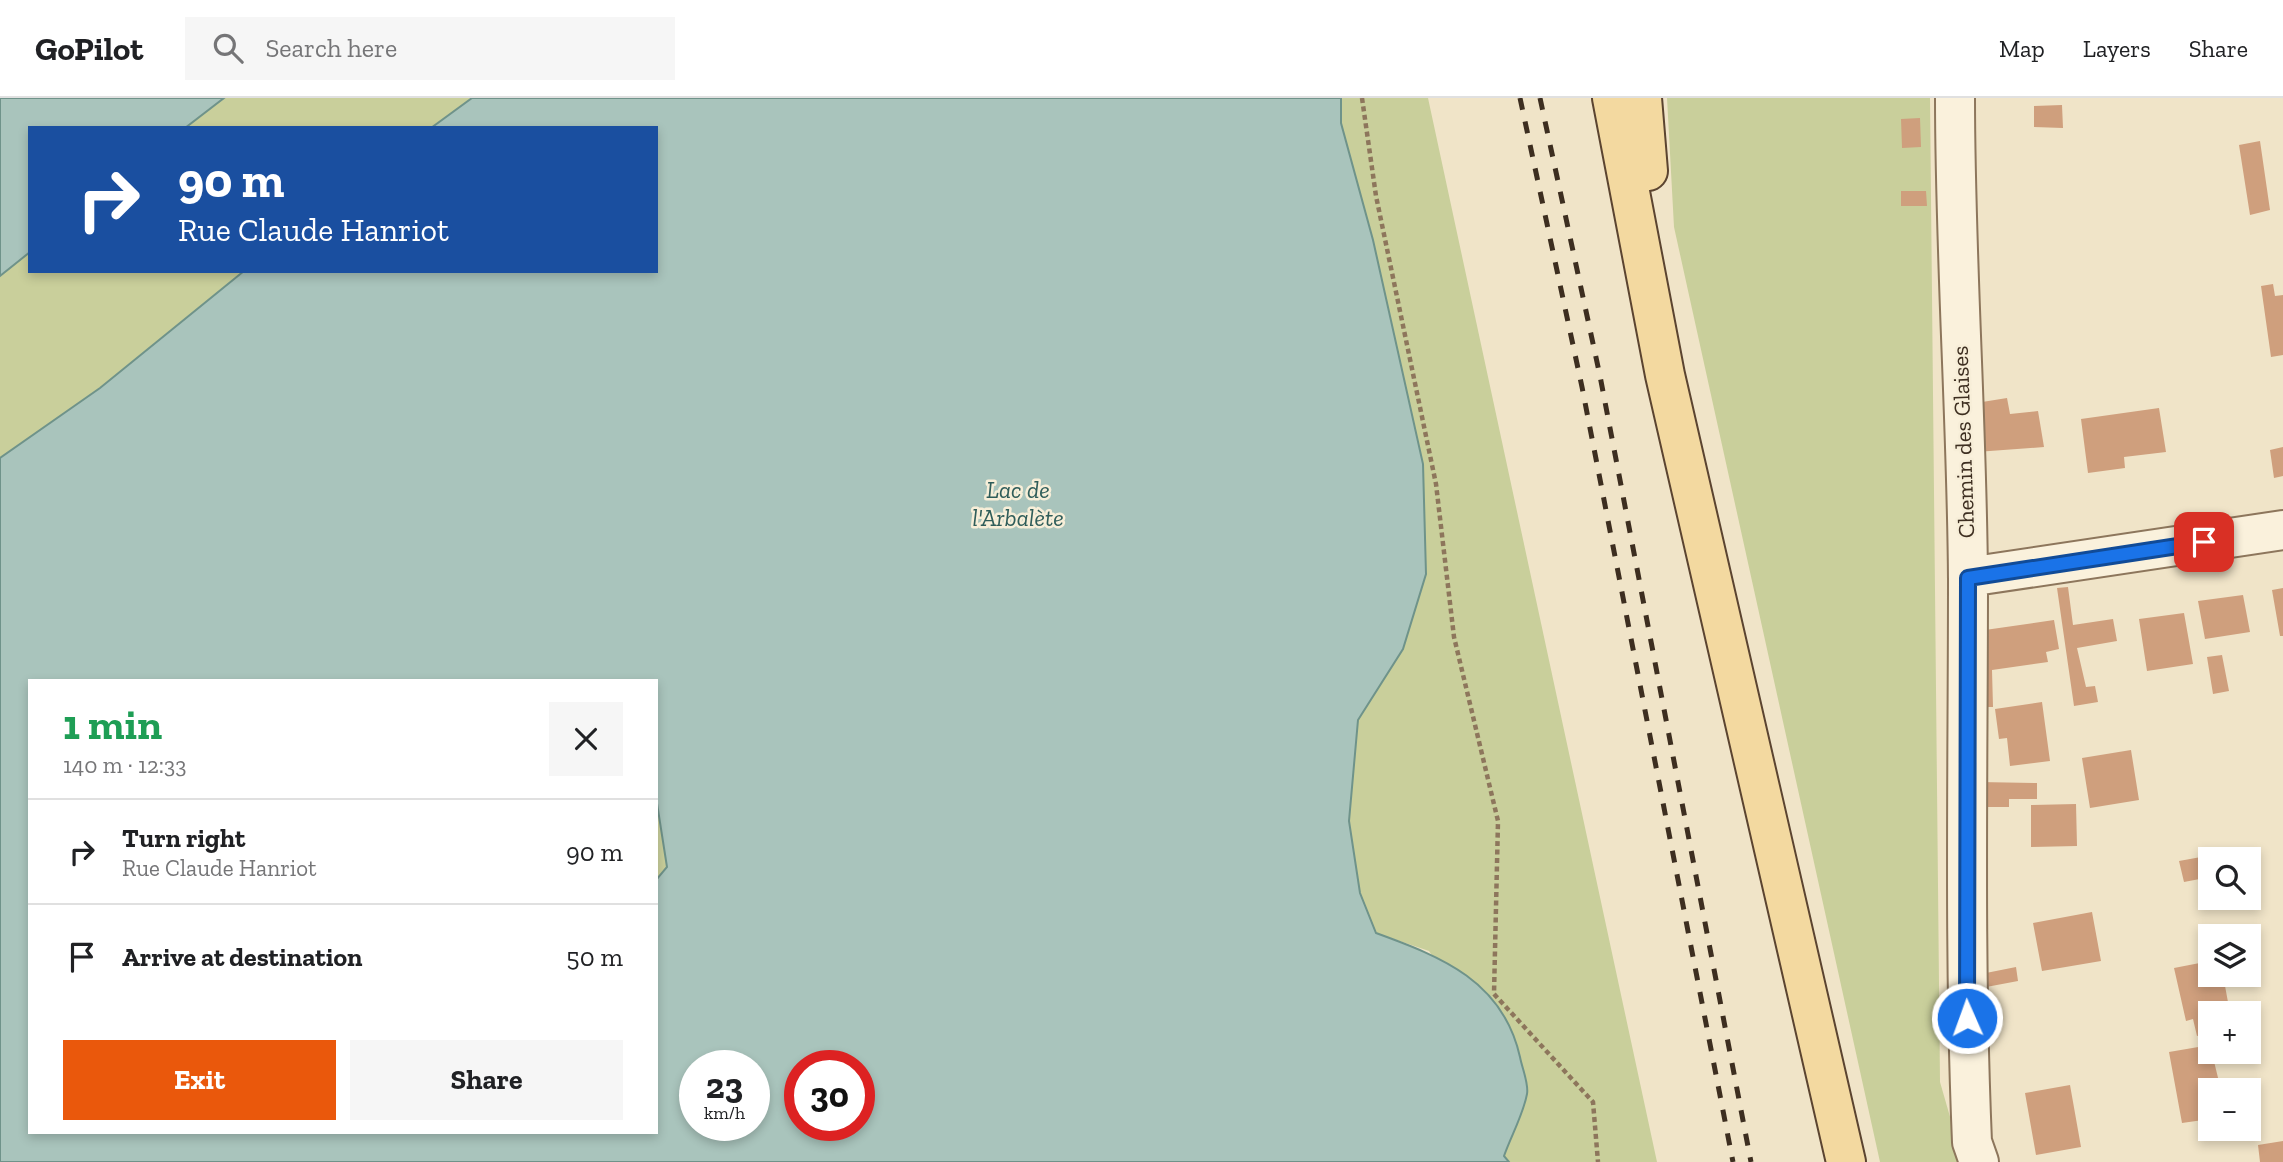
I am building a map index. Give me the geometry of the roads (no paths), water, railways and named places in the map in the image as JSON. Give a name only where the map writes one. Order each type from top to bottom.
[{"type":"main road","points":[[1612,98],[1665,375],[1846,1162]]},
{"type":"main road","points":[[1642,98],[1665,375]]},
{"type":"street","name":"Chemin des Glaises","points":[[1955,98],[1955,224],[1968,578],[1966,993],[1972,1142],[1979,1162]]},
{"type":"street","points":[[1968,578],[2283,530]]},
{"type":"water","points":[[0,98],[224,98],[188,126],[28,126],[28,254],[0,276]]},
{"type":"water","name":"Lac de l'Arbalète","points":[[472,98],[1341,98],[1341,123],[1373,240],[1423,464],[1426,574],[1403,649],[1358,720],[1349,821],[1360,893],[1376,933],[1446,963],[1484,991],[1500,1009],[1512,1031],[1527,1090],[1523,1110],[1504,1156],[1509,1162],[0,1162],[0,458],[100,388],[242,273],[658,273],[658,126],[434,126]]},
{"type":"railway","points":[[1520,98],[1582,387],[1733,1162]]},
{"type":"railway","points":[[1540,98],[1600,376],[1751,1162]]}]
